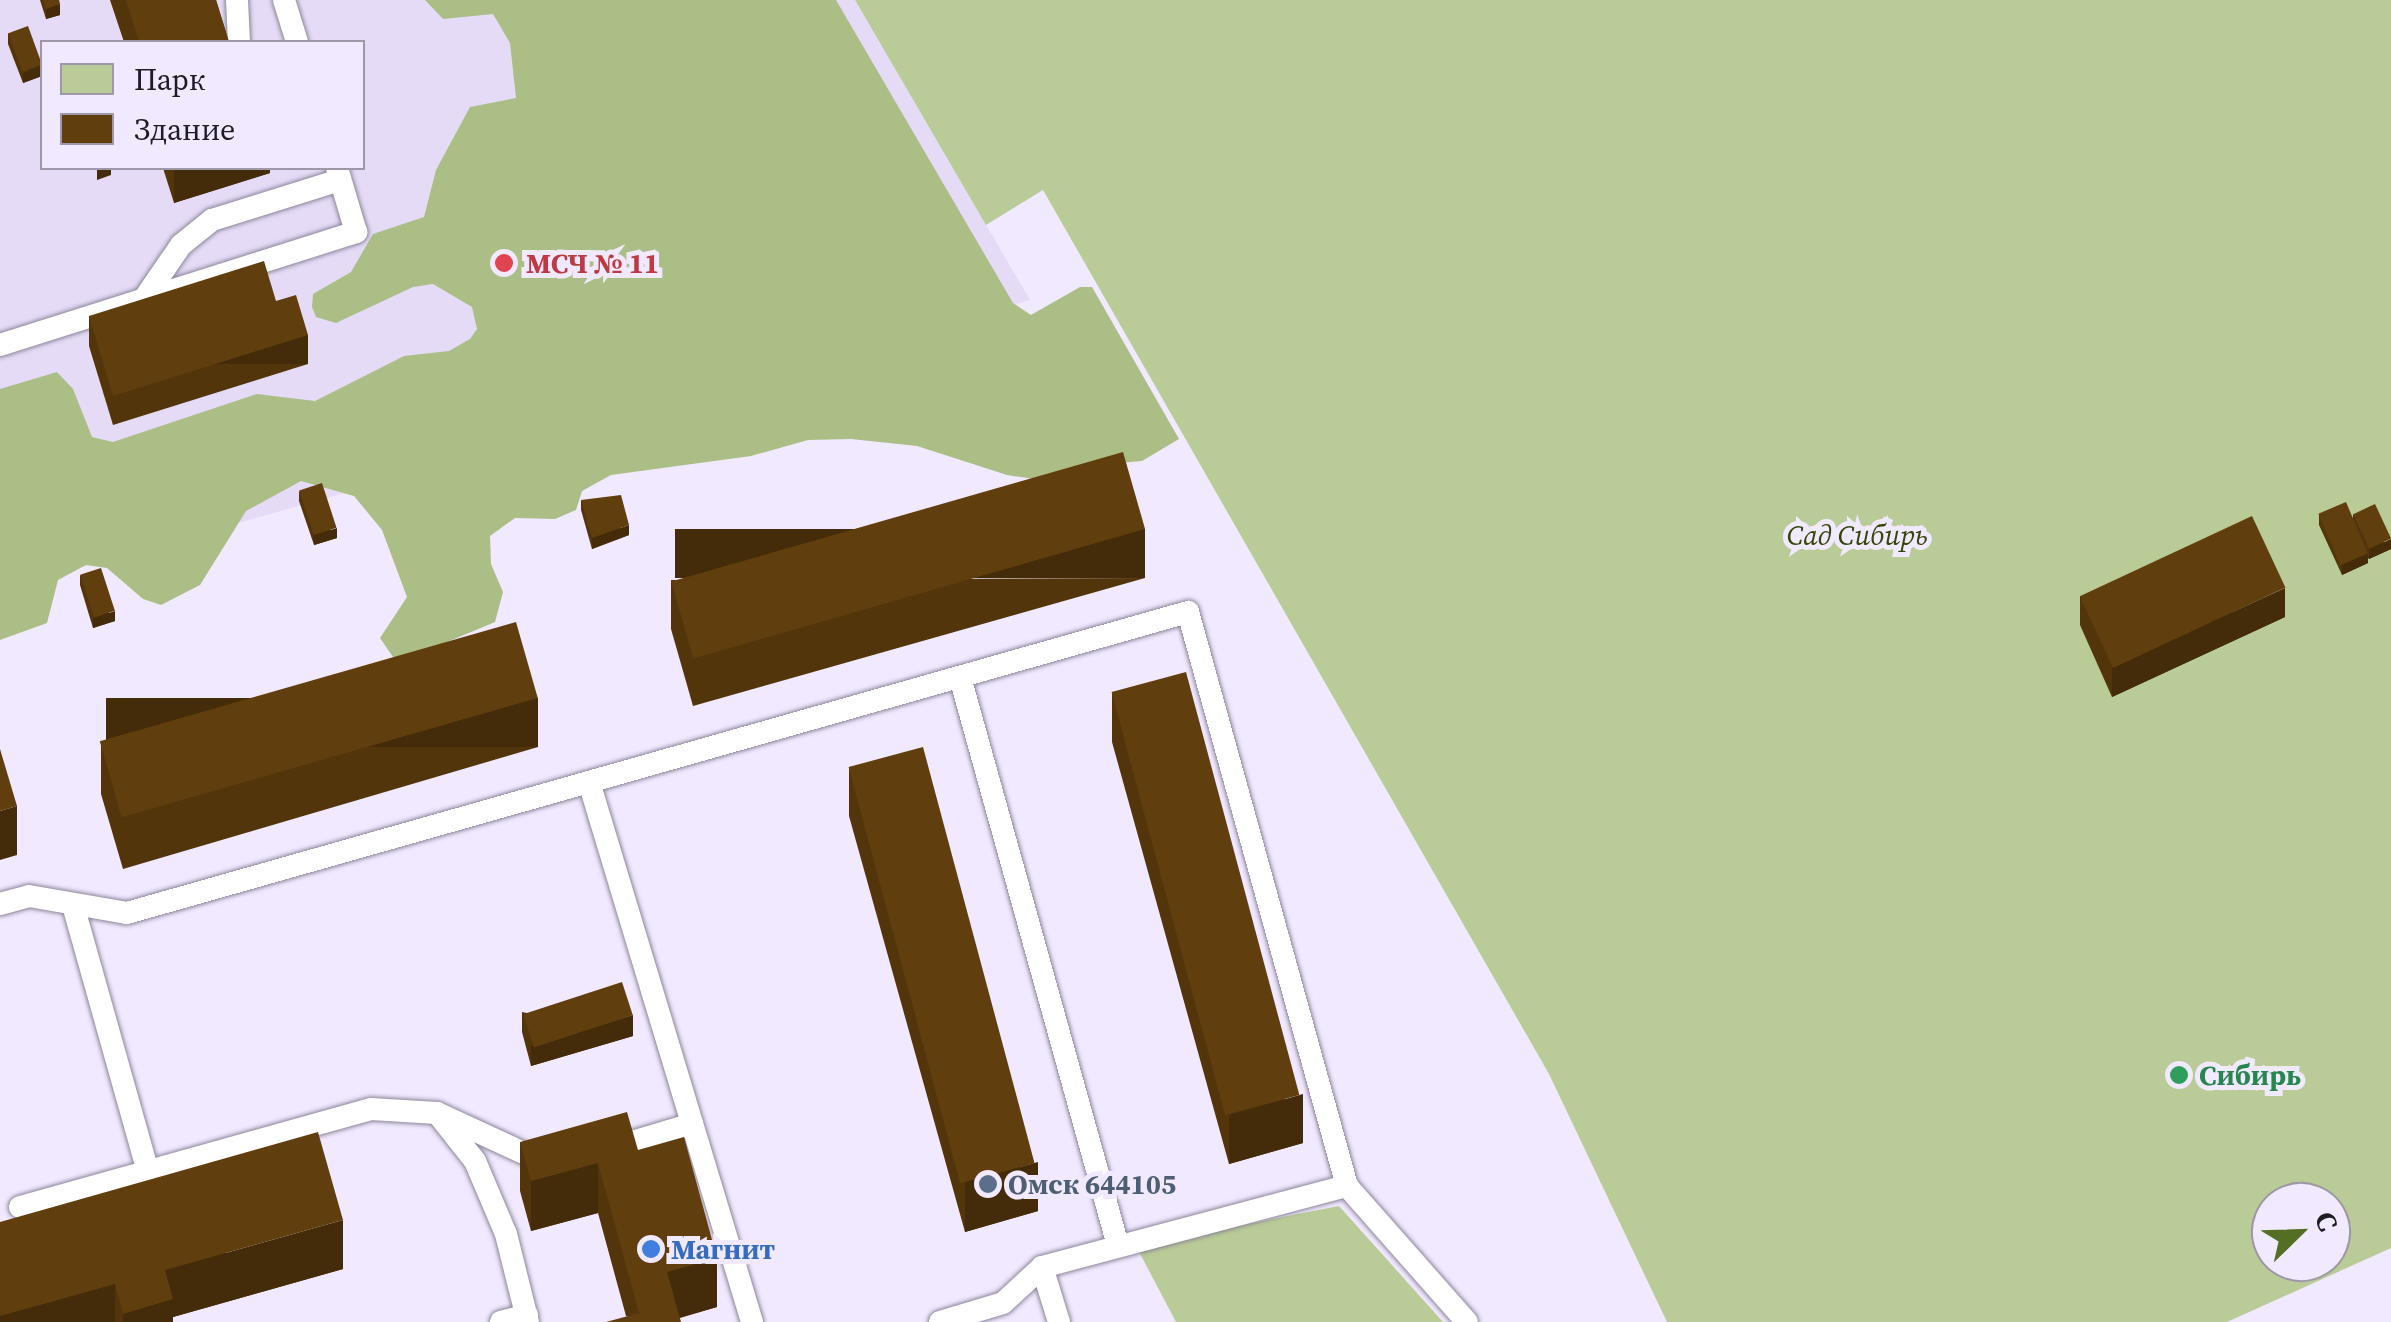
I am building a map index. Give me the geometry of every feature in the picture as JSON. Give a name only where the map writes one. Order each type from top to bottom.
[{"type":"lane","points":[[236,0],[239,40]]},
{"type":"lane","points":[[284,0],[297,40]]},
{"type":"lane","points":[[0,345],[356,232],[339,174],[212,220],[182,245],[144,298]]},
{"type":"lane","points":[[0,904],[28,896],[127,913],[1188,612],[1348,1186],[1467,1322]]},
{"type":"lane","points":[[960,677],[1116,1242]]},
{"type":"lane","points":[[589,782],[752,1322]]},
{"type":"lane","points":[[73,905],[148,1171]]},
{"type":"lane","points":[[20,1207],[371,1109],[437,1113],[527,1160],[580,1158],[692,1124]]},
{"type":"lane","points":[[437,1113],[476,1161],[506,1234],[528,1318],[501,1322]]},
{"type":"lane","points":[[940,1322],[1003,1302],[1042,1266],[1116,1242],[1348,1186]]},
{"type":"lane","points":[[1042,1266],[1058,1322]]},
{"type":"shaded area","name":"МСЧ № 11","points":[[0,0],[855,0],[1030,300],[0,590]]},
{"type":"green space","name":"МСЧ № 11","points":[[425,0],[836,0],[1013,303],[1031,315],[1080,287],[1092,287],[1179,439],[1142,461],[1107,464],[1066,484],[1007,475],[917,446],[851,439],[808,440],[751,456],[611,475],[582,491],[576,510],[555,519],[515,518],[490,536],[491,564],[503,592],[495,622],[404,660],[393,657],[380,638],[407,597],[382,530],[354,496],[301,481],[246,511],[200,585],[161,605],[143,599],[107,568],[86,565],[58,580],[47,623],[0,640],[0,389],[57,372],[73,389],[92,437],[113,442],[257,394],[315,401],[404,356],[449,351],[470,339],[477,329],[472,307],[433,284],[413,287],[336,323],[316,317],[312,307],[313,294],[351,272],[373,234],[424,217],[436,170],[470,107],[516,98],[510,43],[493,14],[443,19]]},
{"type":"green space","name":"Сад Сибирь","points":[[855,0],[2391,0],[2391,1248],[2351,1266],[2351,1182],[2251,1182],[2251,1282],[2316,1282],[2227,1322],[1667,1322],[1549,1074],[1043,190],[986,225]]},
{"type":"green space","points":[[1339,1206],[1443,1322],[1176,1322],[1136,1246]]},
{"type":"building","points":[[43,0],[59,0],[60,4],[46,9]]},
{"type":"building","points":[[126,0],[216,0],[228,40],[138,40]]},
{"type":"building","points":[[28,26],[40,65],[22,72],[8,33]]},
{"type":"building","points":[[264,261],[276,301],[296,295],[308,335],[113,396],[89,316]]},
{"type":"building","points":[[1123,452],[1145,529],[693,658],[671,582]]},
{"type":"building","points":[[322,483],[337,528],[314,535],[299,490]]},
{"type":"building","points":[[621,495],[629,525],[592,538],[581,500]]},
{"type":"building","points":[[2346,502],[2368,554],[2340,565],[2318,514]]},
{"type":"building","points":[[2375,504],[2391,538],[2369,549],[2353,514]]},
{"type":"building","points":[[2252,516],[2285,588],[2113,668],[2080,596]]},
{"type":"building","points":[[101,568],[115,611],[94,618],[80,575]]},
{"type":"building","points":[[516,622],[538,698],[122,817],[100,741]]},
{"type":"building","points":[[1186,672],[1299,1095],[1225,1115],[1112,692]]},
{"type":"building","points":[[923,747],[1035,1163],[960,1183],[849,767]]},
{"type":"building","points":[[0,749],[17,806],[0,811]]},
{"type":"building","points":[[622,982],[633,1015],[534,1047],[523,1014]]},
{"type":"building","points":[[627,1112],[638,1150],[684,1137],[717,1258],[667,1272],[681,1322],[606,1322],[639,1313],[598,1163],[531,1181],[520,1142]]},
{"type":"building","points":[[318,1132],[343,1220],[165,1270],[173,1299],[123,1314],[115,1284],[0,1316],[0,1222]]},
{"type":"place","name":"МСЧ № 11","points":[[504,263]]},
{"type":"place","name":"Сибирь","points":[[2179,1075]]},
{"type":"place","name":"Омск 644105","points":[[988,1184]]},
{"type":"place","name":"Магнит","points":[[651,1249]]}]
